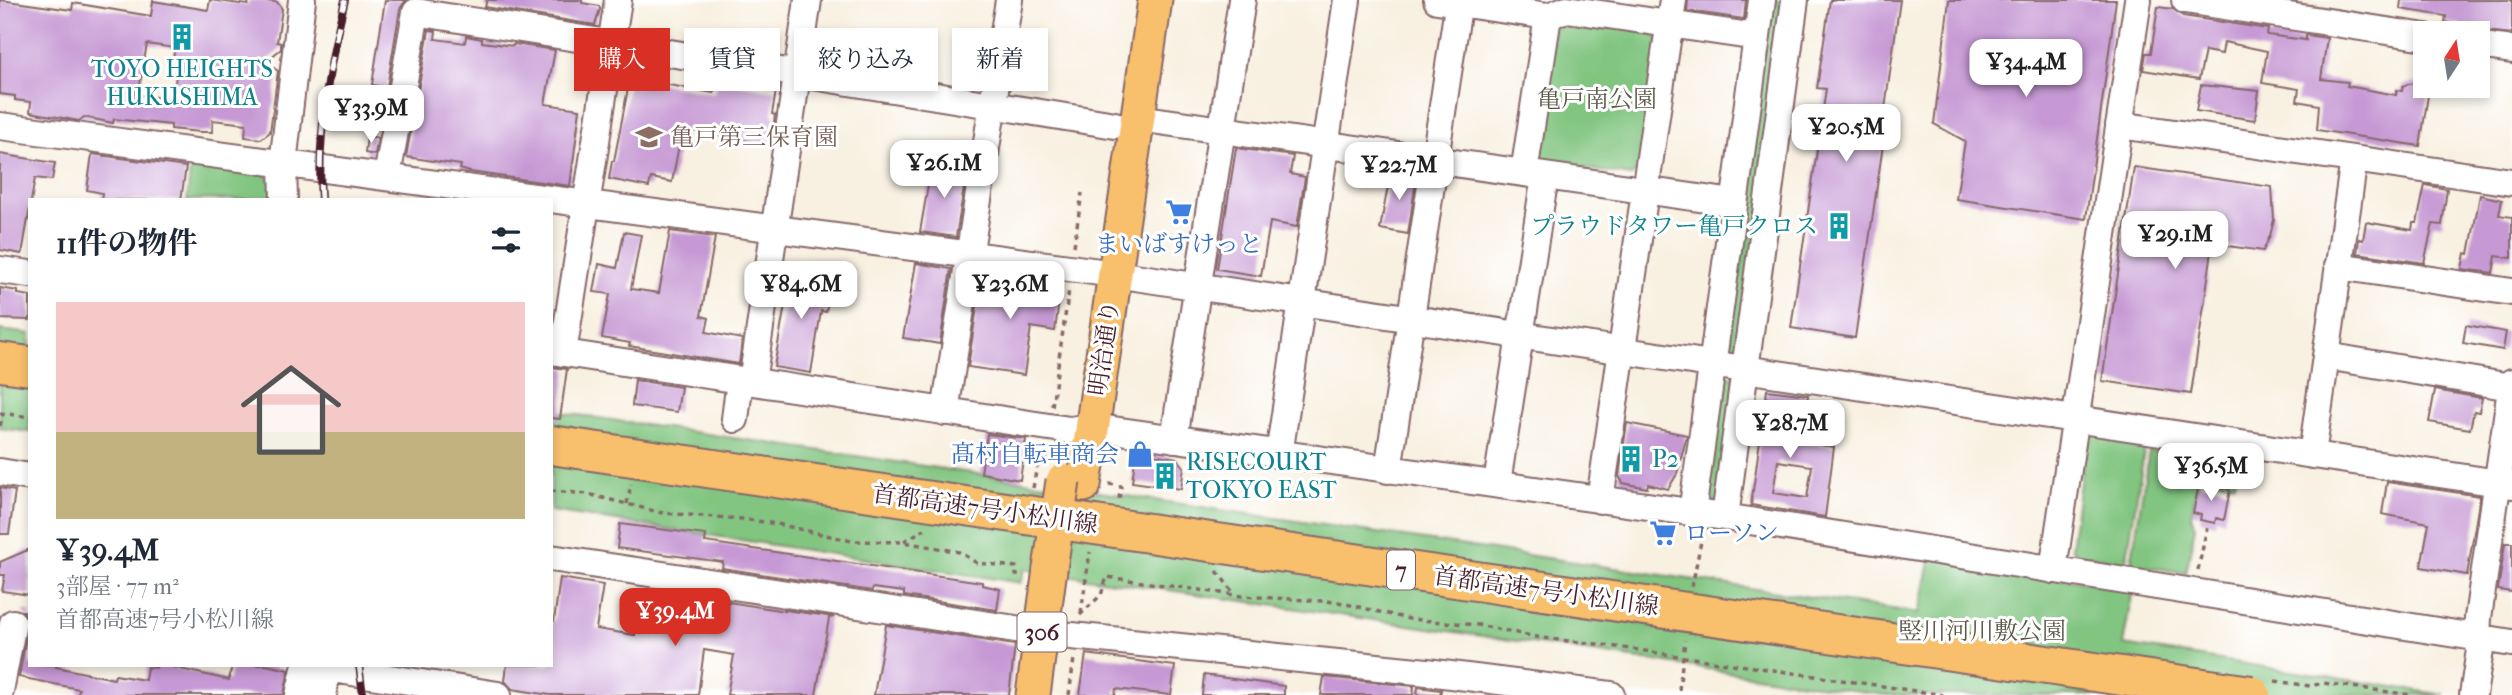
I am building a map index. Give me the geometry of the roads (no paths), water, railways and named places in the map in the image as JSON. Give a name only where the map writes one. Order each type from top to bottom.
[{"type":"highway","points":[[0,362],[28,366]]},
{"type":"highway","name":"首都高速7号小松川線","points":[[553,445],[2251,695]]},
{"type":"highway","name":"首都高速7号小松川線","points":[[553,468],[2073,695]]},
{"type":"main road","name":"明治通り","points":[[1126,122],[1133,0]]},
{"type":"main road","name":"明治通り","points":[[1052,695],[1065,630],[1061,567],[1065,478],[1093,271],[1155,0]]},
{"type":"main road","name":"明治通り","points":[[1033,695],[1065,630]]},
{"type":"street","points":[[284,198],[283,164],[303,0]]},
{"type":"street","points":[[614,28],[618,0]]},
{"type":"street","points":[[803,28],[807,0]]},
{"type":"street","points":[[945,412],[1009,0]]},
{"type":"street","points":[[1174,439],[1242,0]]},
{"type":"street","points":[[1279,455],[1347,0]]},
{"type":"street","points":[[1692,513],[1762,0]]},
{"type":"street","points":[[1725,517],[1795,0]]},
{"type":"street","points":[[2053,570],[2138,0]]},
{"type":"street","points":[[2185,0],[2413,35]]},
{"type":"street","points":[[1388,470],[1435,160],[1451,1],[1672,13],[1757,37]]},
{"type":"street","points":[[387,177],[416,12],[441,8],[574,36]]},
{"type":"street","points":[[1497,484],[1520,335],[1535,175],[1561,8]]},
{"type":"street","points":[[1600,500],[1672,13]]},
{"type":"street","points":[[2490,47],[2512,50]]},
{"type":"street","points":[[670,53],[794,74]]},
{"type":"street","points":[[605,91],[587,204],[557,352],[945,412],[1174,439],[1725,517],[2512,643]]},
{"type":"street","points":[[735,419],[746,381],[775,229],[795,91]]},
{"type":"street","points":[[901,91],[992,106],[1222,130],[1734,203]]},
{"type":"street","points":[[2119,125],[2512,182]]},
{"type":"street","points":[[0,126],[387,177],[475,194],[520,198]]},
{"type":"street","points":[[2312,455],[2354,159]]},
{"type":"street","points":[[553,201],[1093,271],[2504,484]]},
{"type":"street","points":[[2339,265],[2512,292]]},
{"type":"street","points":[[0,270],[28,274]]},
{"type":"street","points":[[2326,356],[2512,384],[2504,484],[2477,638],[2480,650],[2473,695]]},
{"type":"street","points":[[0,472],[28,477]]},
{"type":"street","points":[[553,558],[1065,630],[1611,695]]},
{"type":"street","points":[[0,691],[14,625]]},
{"type":"street","points":[[299,695],[313,667]]},
{"type":"street","points":[[313,667],[323,695]]},
{"type":"street","points":[[317,667],[386,686],[430,675],[498,695]]},
{"type":"railway","points":[[321,198],[321,149],[326,99],[345,0]]},
{"type":"railway","points":[[359,667],[363,695]]},
{"type":"place","name":"TOYO HEIGHTS HUKUSHIMA","points":[[182,37]]},
{"type":"place","name":"亀戸第三保育園","points":[[649,137]]},
{"type":"place","name":"まいばすけっと","points":[[1179,212]]},
{"type":"place","name":"プラウドタワー亀戸クロス","points":[[1839,226]]},
{"type":"place","name":"髙村自転車商会","points":[[1140,454]]},
{"type":"place","name":"P2","points":[[1631,459]]},
{"type":"place","name":"RISECOURT TOKYO EAST","points":[[1165,476]]},
{"type":"place","name":"ローソン","points":[[1663,533]]},
{"type":"park label","name":"亀戸南公園","points":[[1597,99]]},
{"type":"park label","name":"竪川河川敷公園","points":[[1982,631]]}]
